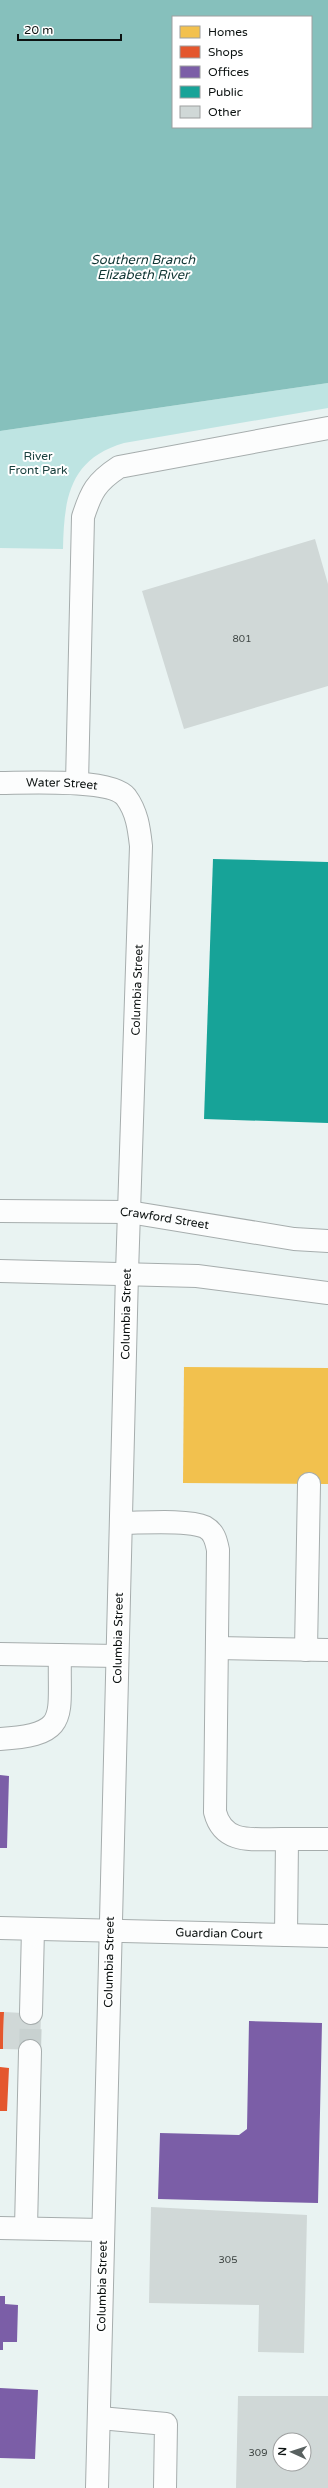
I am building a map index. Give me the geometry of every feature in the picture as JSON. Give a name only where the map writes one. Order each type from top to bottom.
[{"type":"street","points":[[77,783],[83,517],[91,491],[103,477],[118,467],[328,428]]},
{"type":"street","name":"Water Street","points":[[0,783],[77,783],[114,788],[122,794]]},
{"type":"street","name":"Columbia Street","points":[[98,2488],[102,2230],[127,1273],[141,846],[137,818],[132,807],[122,794]]},
{"type":"street","name":"Crawford Street","points":[[0,1211],[129,1212],[294,1239],[328,1241]]},
{"type":"street","points":[[0,1271],[127,1273],[197,1276],[328,1293]]},
{"type":"street","points":[[306,1650],[309,1484]]},
{"type":"street","points":[[121,1523],[193,1524],[206,1528],[216,1537],[218,1550],[215,1812],[218,1825],[228,1834],[241,1838],[328,1839]]},
{"type":"street","points":[[217,1648],[328,1650]]},
{"type":"street","points":[[0,1654],[117,1656]]},
{"type":"street","points":[[0,1739],[38,1735],[50,1729],[56,1722],[58,1710],[60,1655]]},
{"type":"street","points":[[286,1935],[287,1839]]},
{"type":"street","name":"Guardian Court","points":[[0,1928],[328,1936]]},
{"type":"street","points":[[31,2012],[33,1929]]},
{"type":"street","points":[[26,2228],[30,2051]]},
{"type":"street","points":[[0,2228],[102,2230]]},
{"type":"street","points":[[100,2418],[166,2424],[165,2488]]},
{"type":"green space","name":"River Front Park","points":[[328,383],[328,408],[124,443],[106,450],[91,459],[81,470],[73,483],[65,514],[63,549],[0,548],[0,431]]},
{"type":"water","name":"Southern Branch Elizabeth River","points":[[0,0],[328,0],[328,383],[0,431]]},
{"type":"building: Homes","points":[[184,1367],[328,1368],[328,1484],[183,1483]]},
{"type":"building: Shops","points":[[0,2012],[4,2012],[3,2049],[0,2049]]},
{"type":"building: Shops","points":[[0,2067],[9,2068],[7,2111],[0,2111]]},
{"type":"building: Offices","points":[[0,1775],[9,1776],[7,1848],[0,1848]]},
{"type":"building: Offices","points":[[249,2021],[322,2023],[318,2203],[158,2199],[160,2133],[239,2135],[247,2129]]},
{"type":"building: Offices","points":[[0,2296],[5,2296],[5,2304],[18,2305],[17,2342],[3,2342],[3,2350],[0,2350]]},
{"type":"building: Offices","points":[[0,2388],[38,2390],[35,2459],[0,2458]]},
{"type":"building: Public","points":[[213,859],[328,862],[328,1123],[204,1119]]},
{"type":"building: Other","points":[[315,539],[328,584],[328,686],[184,729],[142,591]]},
{"type":"building: Other","points":[[4,2012],[41,2014],[40,2050],[3,2049]]},
{"type":"building: Other","points":[[151,2207],[307,2215],[304,2353],[258,2352],[259,2305],[149,2303]]},
{"type":"building: Other","points":[[238,2396],[328,2396],[328,2488],[236,2488]]},
{"type":"tunnel","points":[[30,2051],[31,2013]]}]
